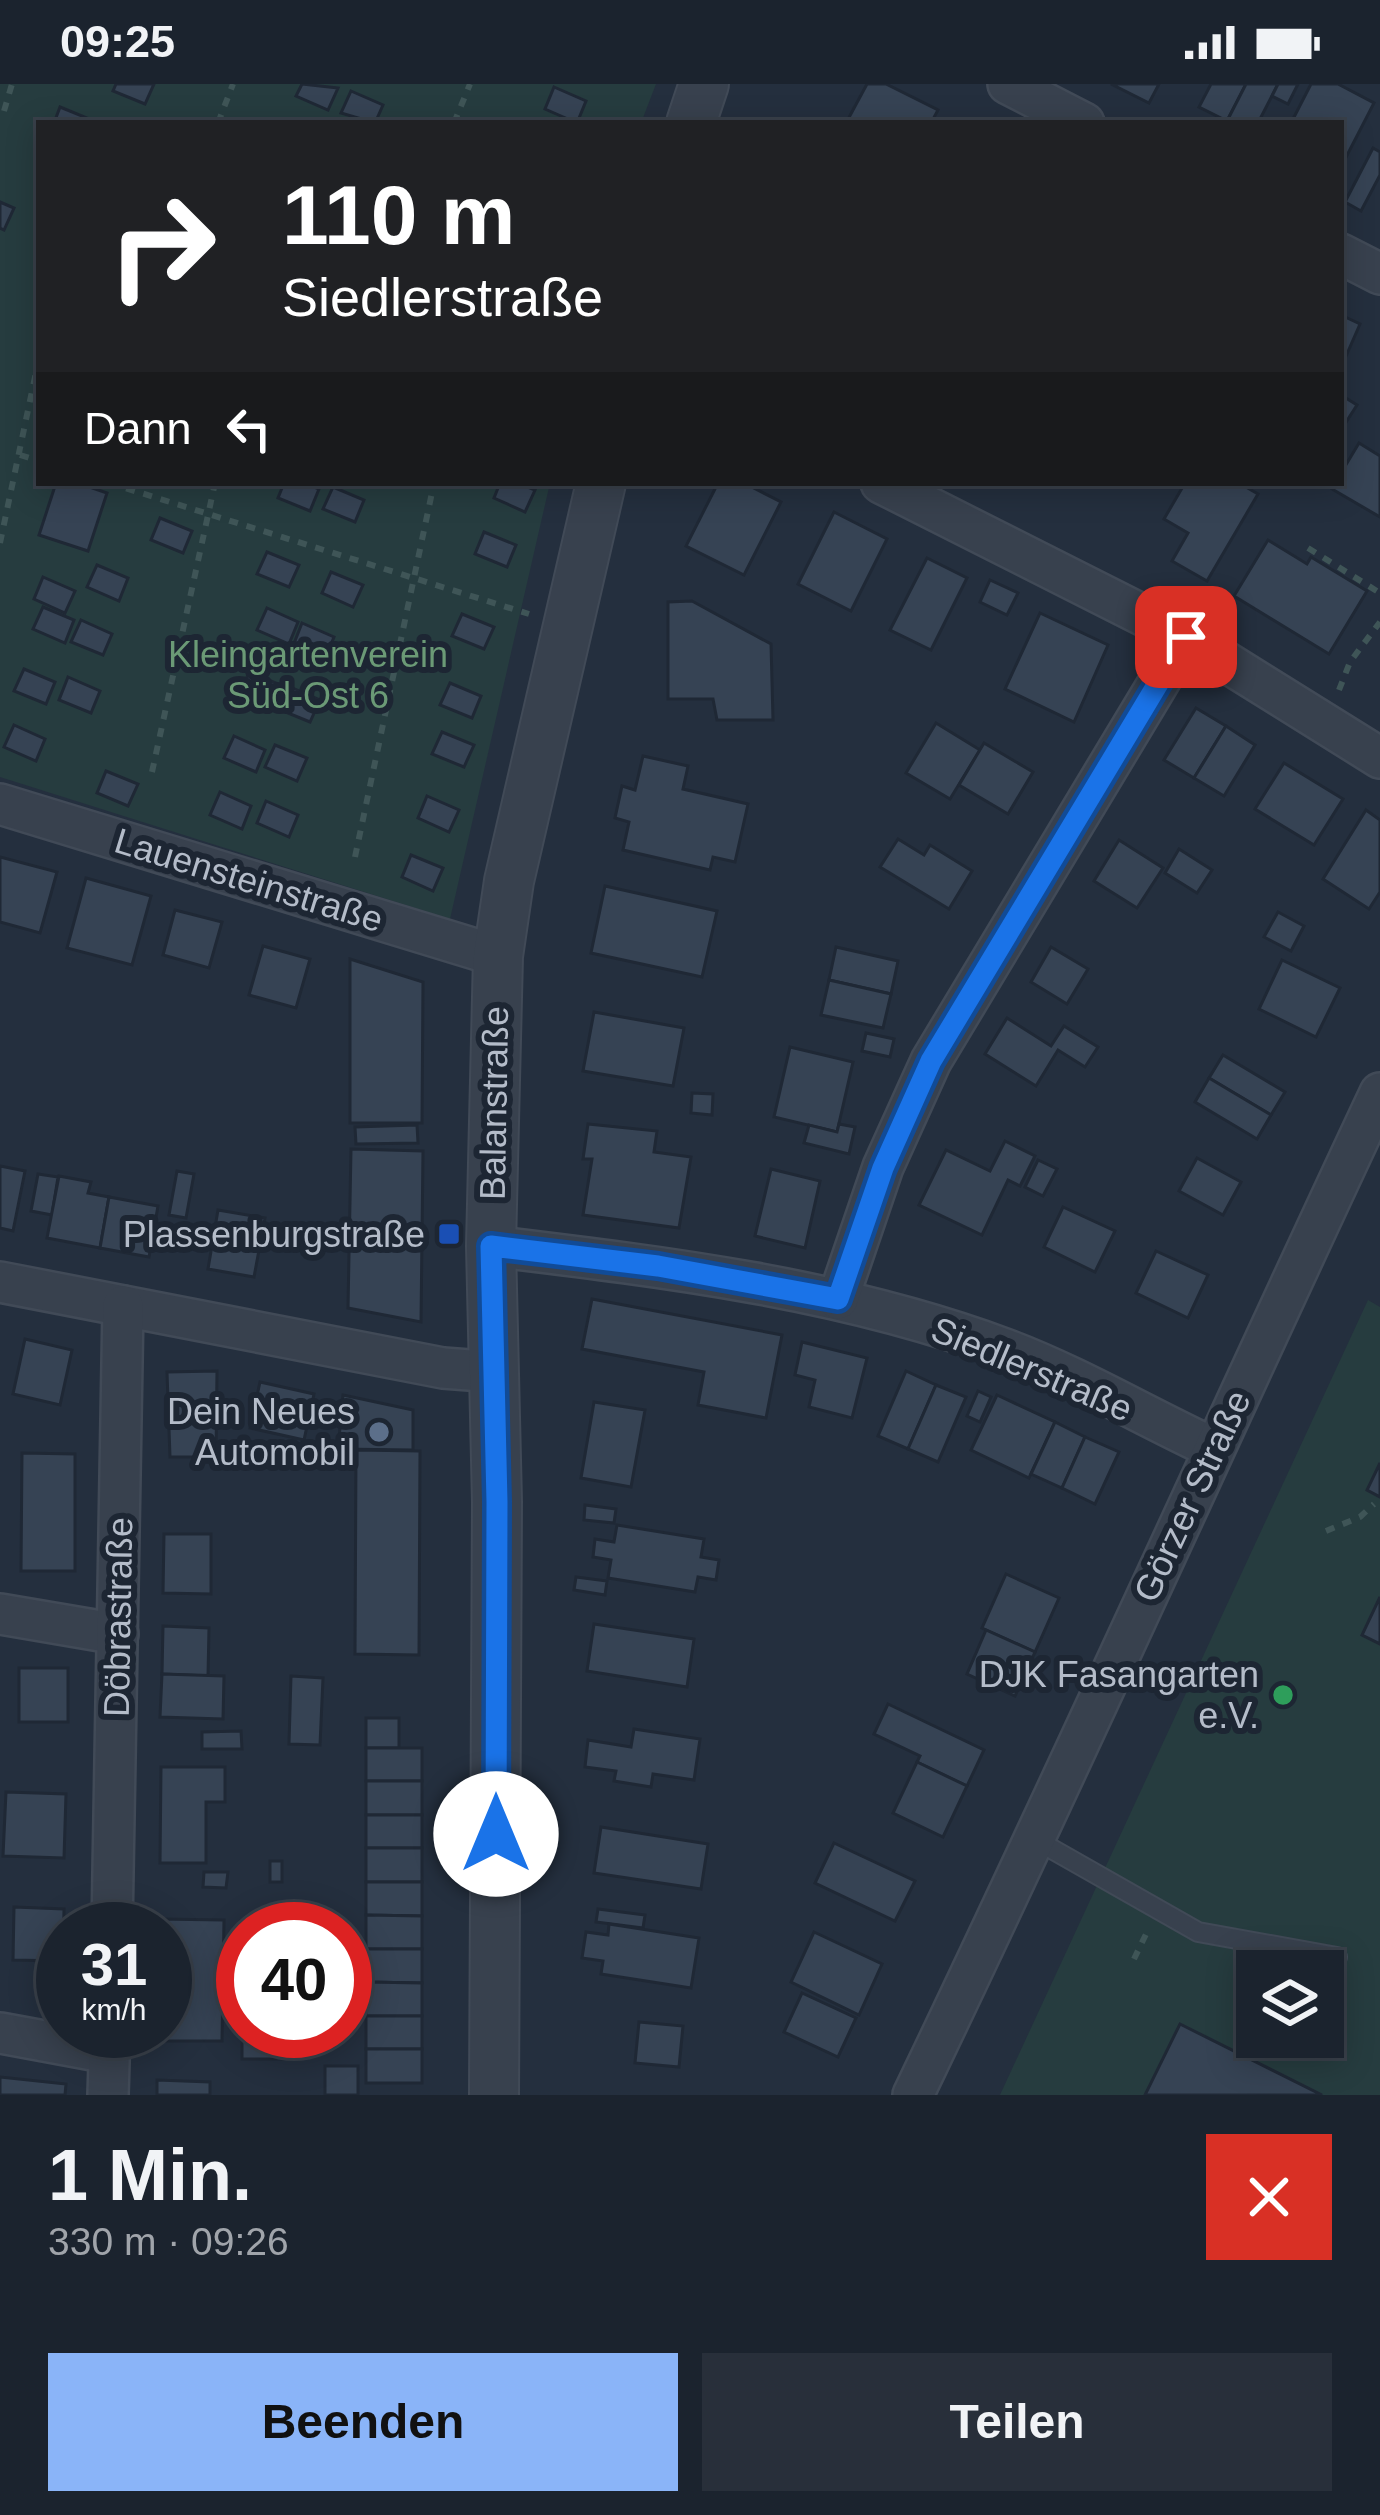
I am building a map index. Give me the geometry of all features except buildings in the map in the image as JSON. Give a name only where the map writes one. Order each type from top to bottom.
[{"type":"street","points":[[692,120],[704,84]]},
{"type":"street","points":[[1008,84],[1078,120]]},
{"type":"street","points":[[1344,256],[1380,274]]},
{"type":"street","name":"Balanstraße","points":[[494,2095],[496,1372],[491,1246],[498,956],[509,881],[600,486]]},
{"type":"street","points":[[887,486],[1186,637],[1380,758]]},
{"type":"street","points":[[838,1299],[883,1168],[931,1061],[1186,637]]},
{"type":"street","name":"Lauensteinstraße","points":[[0,804],[498,956]]},
{"type":"street","name":"Görzer Straße","points":[[913,2095],[1036,1840],[1380,1093]]},
{"type":"street","name":"Siedlerstraße","points":[[491,1246],[658,1266],[838,1299],[944,1328],[1007,1350],[1213,1448]]},
{"type":"street","points":[[0,1282],[443,1368],[496,1372]]},
{"type":"street","name":"Döbrastraße","points":[[113,1902],[123,1306]]},
{"type":"street","points":[[0,1614],[118,1634]]},
{"type":"street","points":[[0,2033],[36,2036]]},
{"type":"street","points":[[108,2095],[109,2058]]},
{"type":"lane","points":[[1036,1840],[1198,1932],[1298,1950]]},
{"type":"path","points":[[4,112],[12,84]]},
{"type":"path","points":[[219,120],[233,84]]},
{"type":"path","points":[[455,120],[470,84]]},
{"type":"path","points":[[0,543],[36,373]]},
{"type":"path","points":[[19,455],[36,460]]},
{"type":"path","points":[[119,486],[522,612]]},
{"type":"path","points":[[152,772],[213,486]]},
{"type":"path","points":[[355,857],[433,486]]},
{"type":"path","points":[[1309,548],[1380,593]]},
{"type":"path","points":[[1322,721],[1350,662],[1380,622]]},
{"type":"path","points":[[1326,1531],[1360,1517],[1374,1504]]},
{"type":"green space","name":"Kleingartenverein Süd-Ost 6","points":[[0,84],[656,84],[642,120],[36,120],[36,486],[549,486],[450,919],[0,777]]},
{"type":"green space","name":"DJK Fasangarten e.V.","points":[[1368,1300],[1380,1307],[1380,2095],[1000,2095]]},
{"type":"place","name":"Plassenburgstraße","points":[[449,1234]]},
{"type":"place","name":"Dein Neues Automobil","points":[[379,1432]]},
{"type":"place","name":"DJK Fasangarten e.V.","points":[[1283,1695]]},
{"type":"route","points":[[496,1834],[496,1372],[491,1246],[658,1266],[838,1299],[883,1168],[931,1061],[1186,637]]}]
